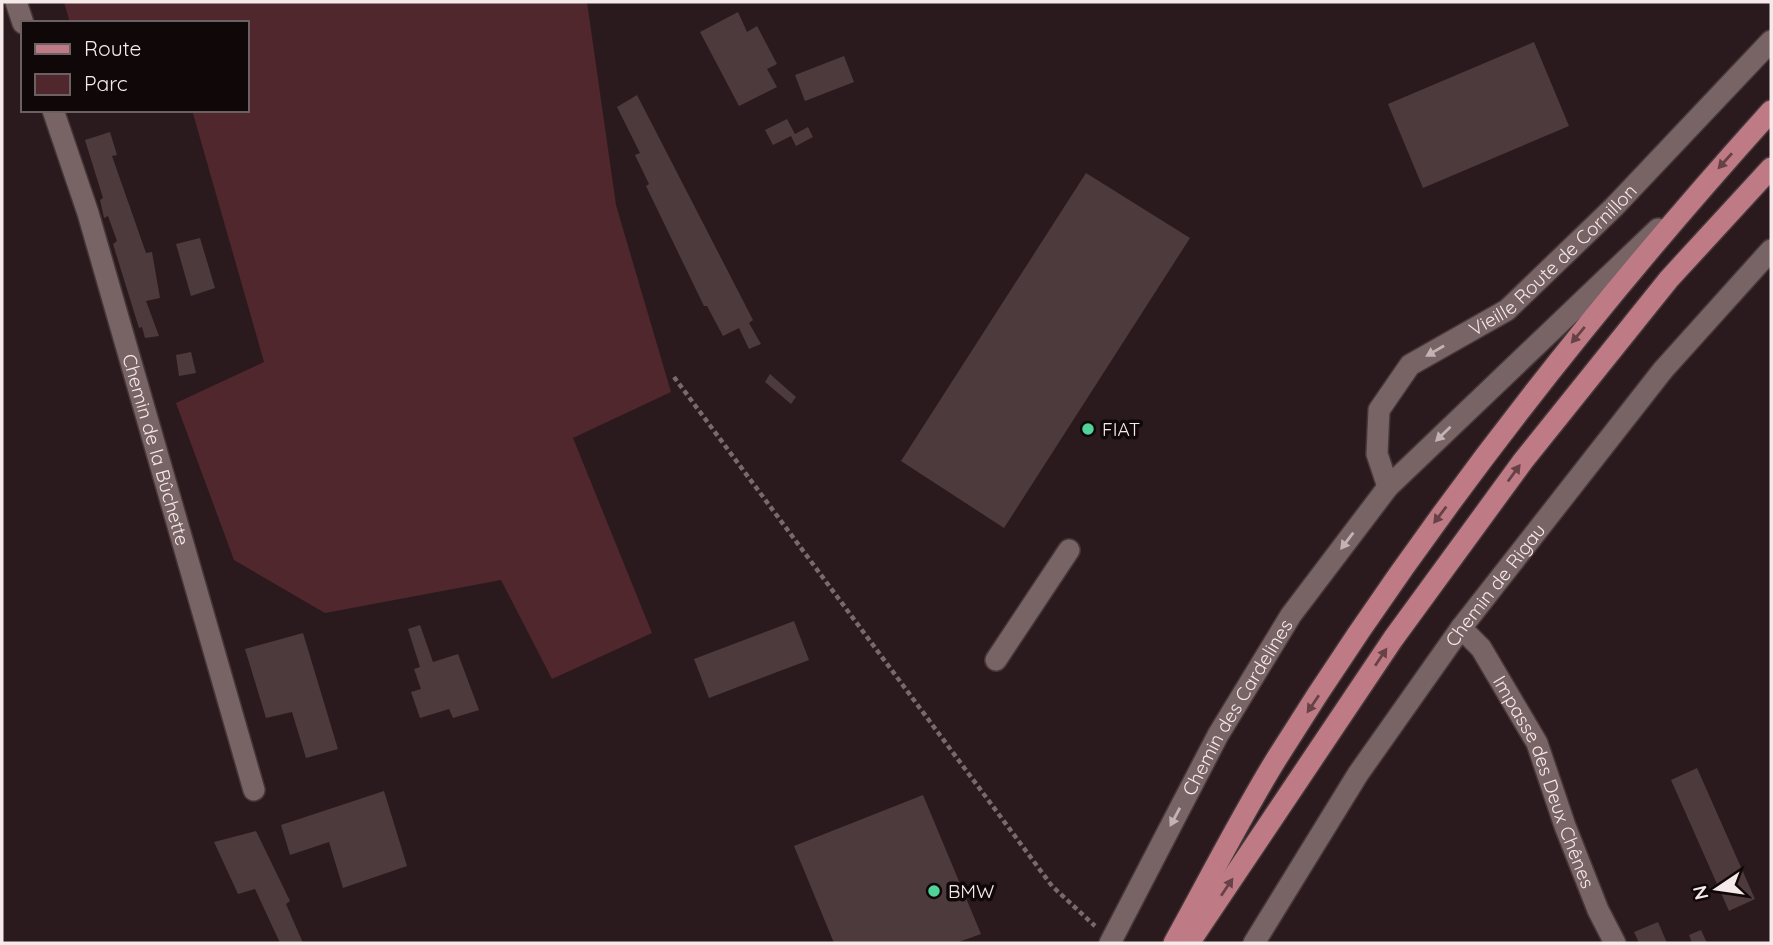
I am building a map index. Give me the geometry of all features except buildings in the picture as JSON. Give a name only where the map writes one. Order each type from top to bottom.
[{"type":"main road","points":[[1174,943],[1276,759],[1430,528],[1568,346],[1705,184],[1771,111]]},
{"type":"main road","points":[[1189,943],[1393,639],[1523,461],[1669,279],[1771,168]]},
{"type":"street","points":[[16,2],[22,21]]},
{"type":"street","name":"Vieille Route de Cornillon","points":[[1388,487],[1377,454],[1379,410],[1410,365],[1507,310],[1614,207],[1771,41]]},
{"type":"street","name":"Chemin de la Bûchette","points":[[54,112],[88,213],[254,790]]},
{"type":"street","name":"Chemin des Cardelines","points":[[1110,942],[1218,735],[1291,615],[1388,487],[1705,184]]},
{"type":"street","name":"Chemin de Rigau","points":[[1254,943],[1358,774],[1461,628],[1663,370],[1771,250]]},
{"type":"street","points":[[996,660],[1069,551]]},
{"type":"street","name":"Impasse des Deux Chênes","points":[[1461,628],[1481,648],[1537,743],[1565,826],[1598,910],[1615,943]]},
{"type":"path","points":[[674,377],[1052,886],[1110,942]]},
{"type":"green space","points":[[64,2],[587,2],[616,205],[671,392],[573,438],[652,633],[552,679],[501,580],[325,613],[234,560],[176,403],[264,362],[193,112],[248,112],[248,21],[69,21]]},
{"type":"place","name":"FIAT","points":[[1088,429]]},
{"type":"place","name":"BMW","points":[[934,891]]}]
